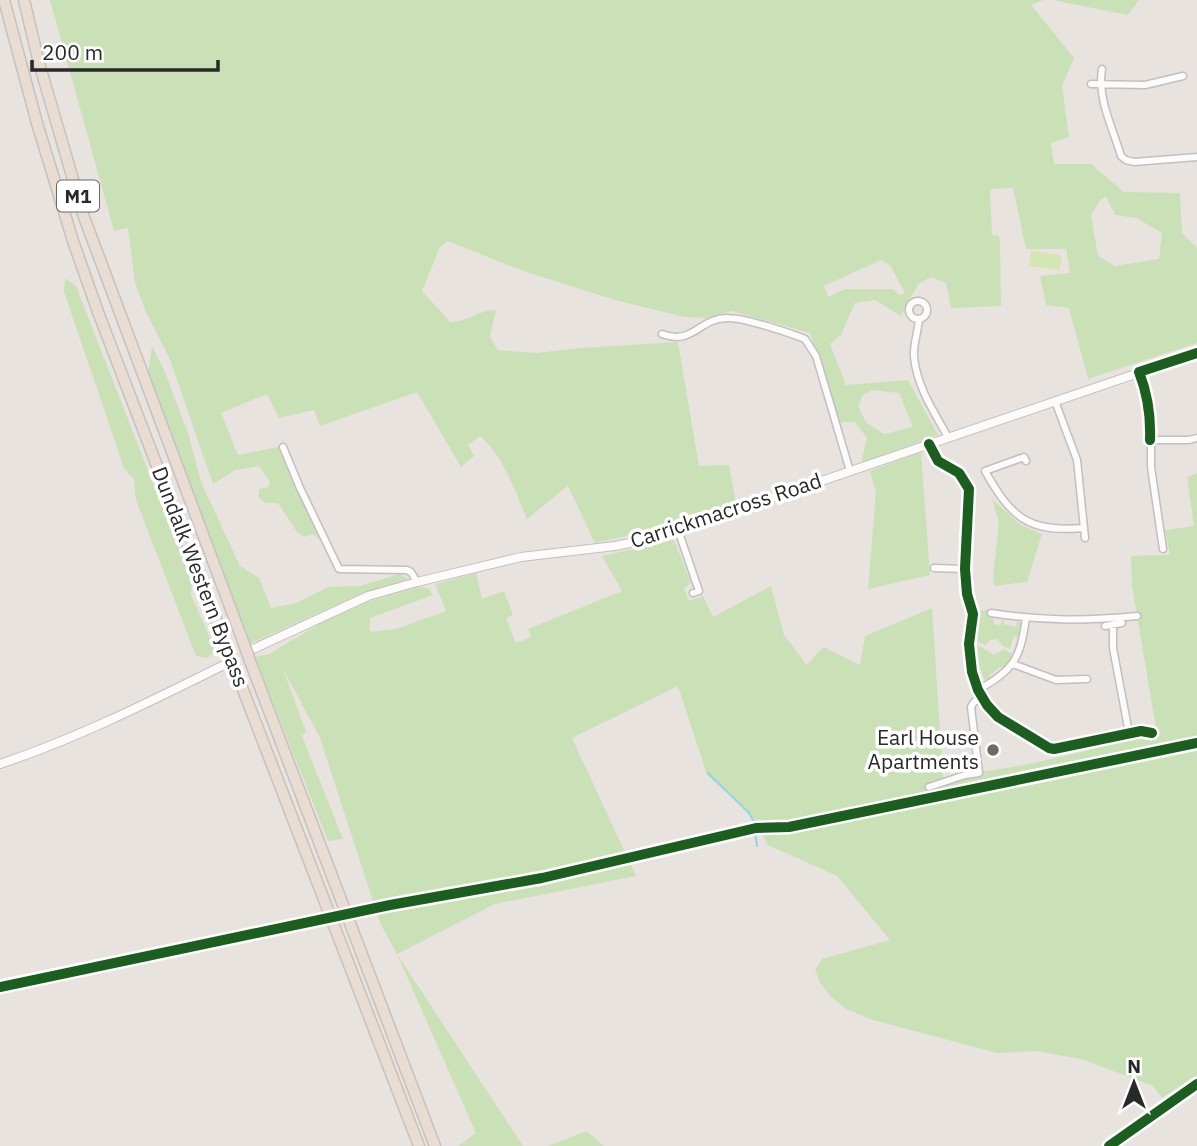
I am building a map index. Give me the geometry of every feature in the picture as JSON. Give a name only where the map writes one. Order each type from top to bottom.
[{"type":"highway","name":"Dundalk Western Bypass","points":[[4,0],[37,123],[77,253],[228,651],[230,667],[419,1146]]},
{"type":"highway","name":"Dundalk Western Bypass","points":[[24,0],[84,217],[435,1146]]},
{"type":"main road","name":"Carrickmacross Road","points":[[249,652],[368,596],[522,557],[615,546],[678,530],[1197,352]]},
{"type":"main road","points":[[0,764],[50,747],[230,667]]},
{"type":"main road","points":[[1109,1146],[1197,1084]]},
{"type":"street","points":[[1102,69],[1100,84],[1121,156],[1135,162],[1197,156]]},
{"type":"street","points":[[1091,84],[1145,85],[1183,76]]},
{"type":"street","points":[[662,334],[671,338],[684,338],[708,322],[730,318],[805,339],[816,356],[850,471]]},
{"type":"street","points":[[919,319],[914,355],[917,373],[922,390],[948,438]]},
{"type":"street","points":[[1139,372],[1147,391],[1151,414],[1151,467],[1163,549]]},
{"type":"street","points":[[1055,401],[1077,460],[1084,538]]},
{"type":"street","points":[[1150,440],[1197,438]]},
{"type":"street","points":[[929,444],[938,461],[959,473],[969,489],[965,569],[967,594],[973,614],[969,652],[982,698],[998,718],[1044,747],[1054,749],[1141,731],[1152,733]]},
{"type":"street","points":[[283,447],[339,569],[407,570],[417,582]]},
{"type":"street","points":[[1026,461],[1024,457],[985,471],[1000,499],[1024,521],[1035,525],[1062,530],[1083,528]]},
{"type":"street","points":[[678,530],[699,591],[693,593]]},
{"type":"street","points":[[934,568],[965,569]]},
{"type":"street","points":[[997,623],[995,613],[1026,618],[1082,621],[1134,619]]},
{"type":"street","points":[[978,690],[1005,674],[1013,664],[1023,638],[1026,618]]},
{"type":"street","points":[[1105,626],[1122,623]]},
{"type":"street","points":[[1113,624],[1113,648],[1129,733]]},
{"type":"street","points":[[1013,664],[1056,680],[1087,679]]},
{"type":"street","points":[[929,787],[979,773],[971,707],[982,698]]},
{"type":"green space","points":[[50,0],[1043,0],[1031,5],[1074,58],[1062,86],[1069,137],[1051,143],[1054,164],[1091,164],[1124,192],[1180,193],[1182,233],[1197,248],[1197,343],[1088,379],[1069,308],[1046,305],[1040,276],[1070,273],[1066,249],[1026,249],[1013,188],[990,189],[992,235],[999,236],[1000,244],[1001,306],[951,308],[946,283],[931,277],[918,284],[901,316],[875,300],[855,303],[841,335],[830,344],[846,385],[908,380],[938,435],[861,463],[867,438],[855,422],[840,422],[810,333],[732,311],[706,318],[684,317],[615,300],[520,270],[448,241],[440,247],[422,291],[450,322],[496,310],[490,336],[498,350],[537,353],[678,342],[699,466],[729,465],[736,503],[661,528],[595,543],[568,486],[527,519],[502,463],[480,436],[468,445],[474,456],[461,467],[417,392],[320,426],[314,410],[279,418],[267,394],[221,413],[238,455],[278,447],[319,539],[313,534],[304,537],[297,532],[278,503],[265,503],[259,498],[259,489],[268,487],[270,482],[259,466],[235,470],[213,484],[169,357],[146,312],[135,283],[128,228],[114,231]],"holes":[[[1106,197],[1115,215],[1136,218],[1162,233],[1159,259],[1115,266],[1098,256],[1091,215],[1101,199]],[[881,260],[890,265],[905,293],[900,295],[892,289],[845,289],[828,297],[824,286]],[[873,390],[899,393],[913,427],[884,434],[866,422],[858,406],[863,395]]]},
{"type":"green space","points":[[1052,0],[1139,0],[1128,15]]},
{"type":"green space","points":[[1031,251],[1062,255],[1060,270],[1029,266]]},
{"type":"green space","points":[[65,278],[76,286],[192,583],[191,595],[216,651],[207,658],[196,656],[136,500],[134,480],[124,468],[64,292]]},
{"type":"green space","points":[[152,346],[165,372],[189,436],[201,482],[240,566],[259,578],[271,608],[297,603],[328,587],[360,586],[399,574],[408,579],[347,600],[249,644],[148,374]]},
{"type":"green space","points":[[921,452],[930,575],[868,589],[876,492],[870,471]]},
{"type":"green space","points":[[1197,473],[1197,1075],[1162,1098],[1153,1086],[1081,1059],[1036,1051],[997,1053],[873,1020],[846,1009],[832,998],[820,983],[815,970],[822,959],[890,940],[837,876],[768,845],[751,814],[707,775],[678,686],[572,738],[636,876],[495,904],[397,954],[380,923],[320,738],[283,669],[306,732],[302,736],[343,839],[328,841],[255,657],[269,654],[321,623],[364,603],[421,586],[429,589],[433,595],[370,618],[370,632],[396,629],[446,611],[435,584],[476,573],[482,599],[504,591],[513,615],[506,618],[516,643],[531,637],[528,629],[622,591],[602,556],[674,540],[691,582],[684,589],[689,601],[703,596],[713,617],[771,586],[784,635],[807,665],[823,647],[860,665],[865,636],[932,608],[943,778],[1030,764],[1157,734],[1132,586],[1131,556],[1170,555],[1165,530],[1194,526],[1187,477]]},
{"type":"green space","points":[[992,499],[1021,525],[1042,534],[1027,582],[994,586],[999,522]]},
{"type":"green space","points":[[991,610],[994,624],[1000,625],[1004,618],[1004,624],[1016,627],[1017,621],[1021,623],[1019,637],[1014,636],[1010,649],[997,639],[990,640],[986,645],[976,641],[980,611]]},
{"type":"green space","points":[[977,645],[994,655],[1005,649],[1013,655],[1003,671],[1000,667],[989,675],[990,678],[984,680]]},
{"type":"green space","points":[[397,954],[523,1146],[458,1146],[476,1133]]},
{"type":"green space","points":[[587,1131],[604,1146],[547,1146],[550,1145]]},
{"type":"waterway","points":[[708,773],[749,813],[753,820],[757,846]]},
{"type":"cycle path","points":[[1150,440],[1148,405],[1139,372],[1197,353]]},
{"type":"cycle path","points":[[929,444],[938,461],[959,473],[969,489],[965,569],[967,594],[973,614],[969,644],[972,672],[987,705],[998,717],[1054,749],[1141,731],[1152,733]]},
{"type":"cycle path","points":[[0,987],[390,905],[542,878],[756,828],[789,827],[1197,743]]},
{"type":"cycle path","points":[[1109,1146],[1197,1084]]},
{"type":"place","name":"Earl House Apartments","points":[[993,750]]}]
